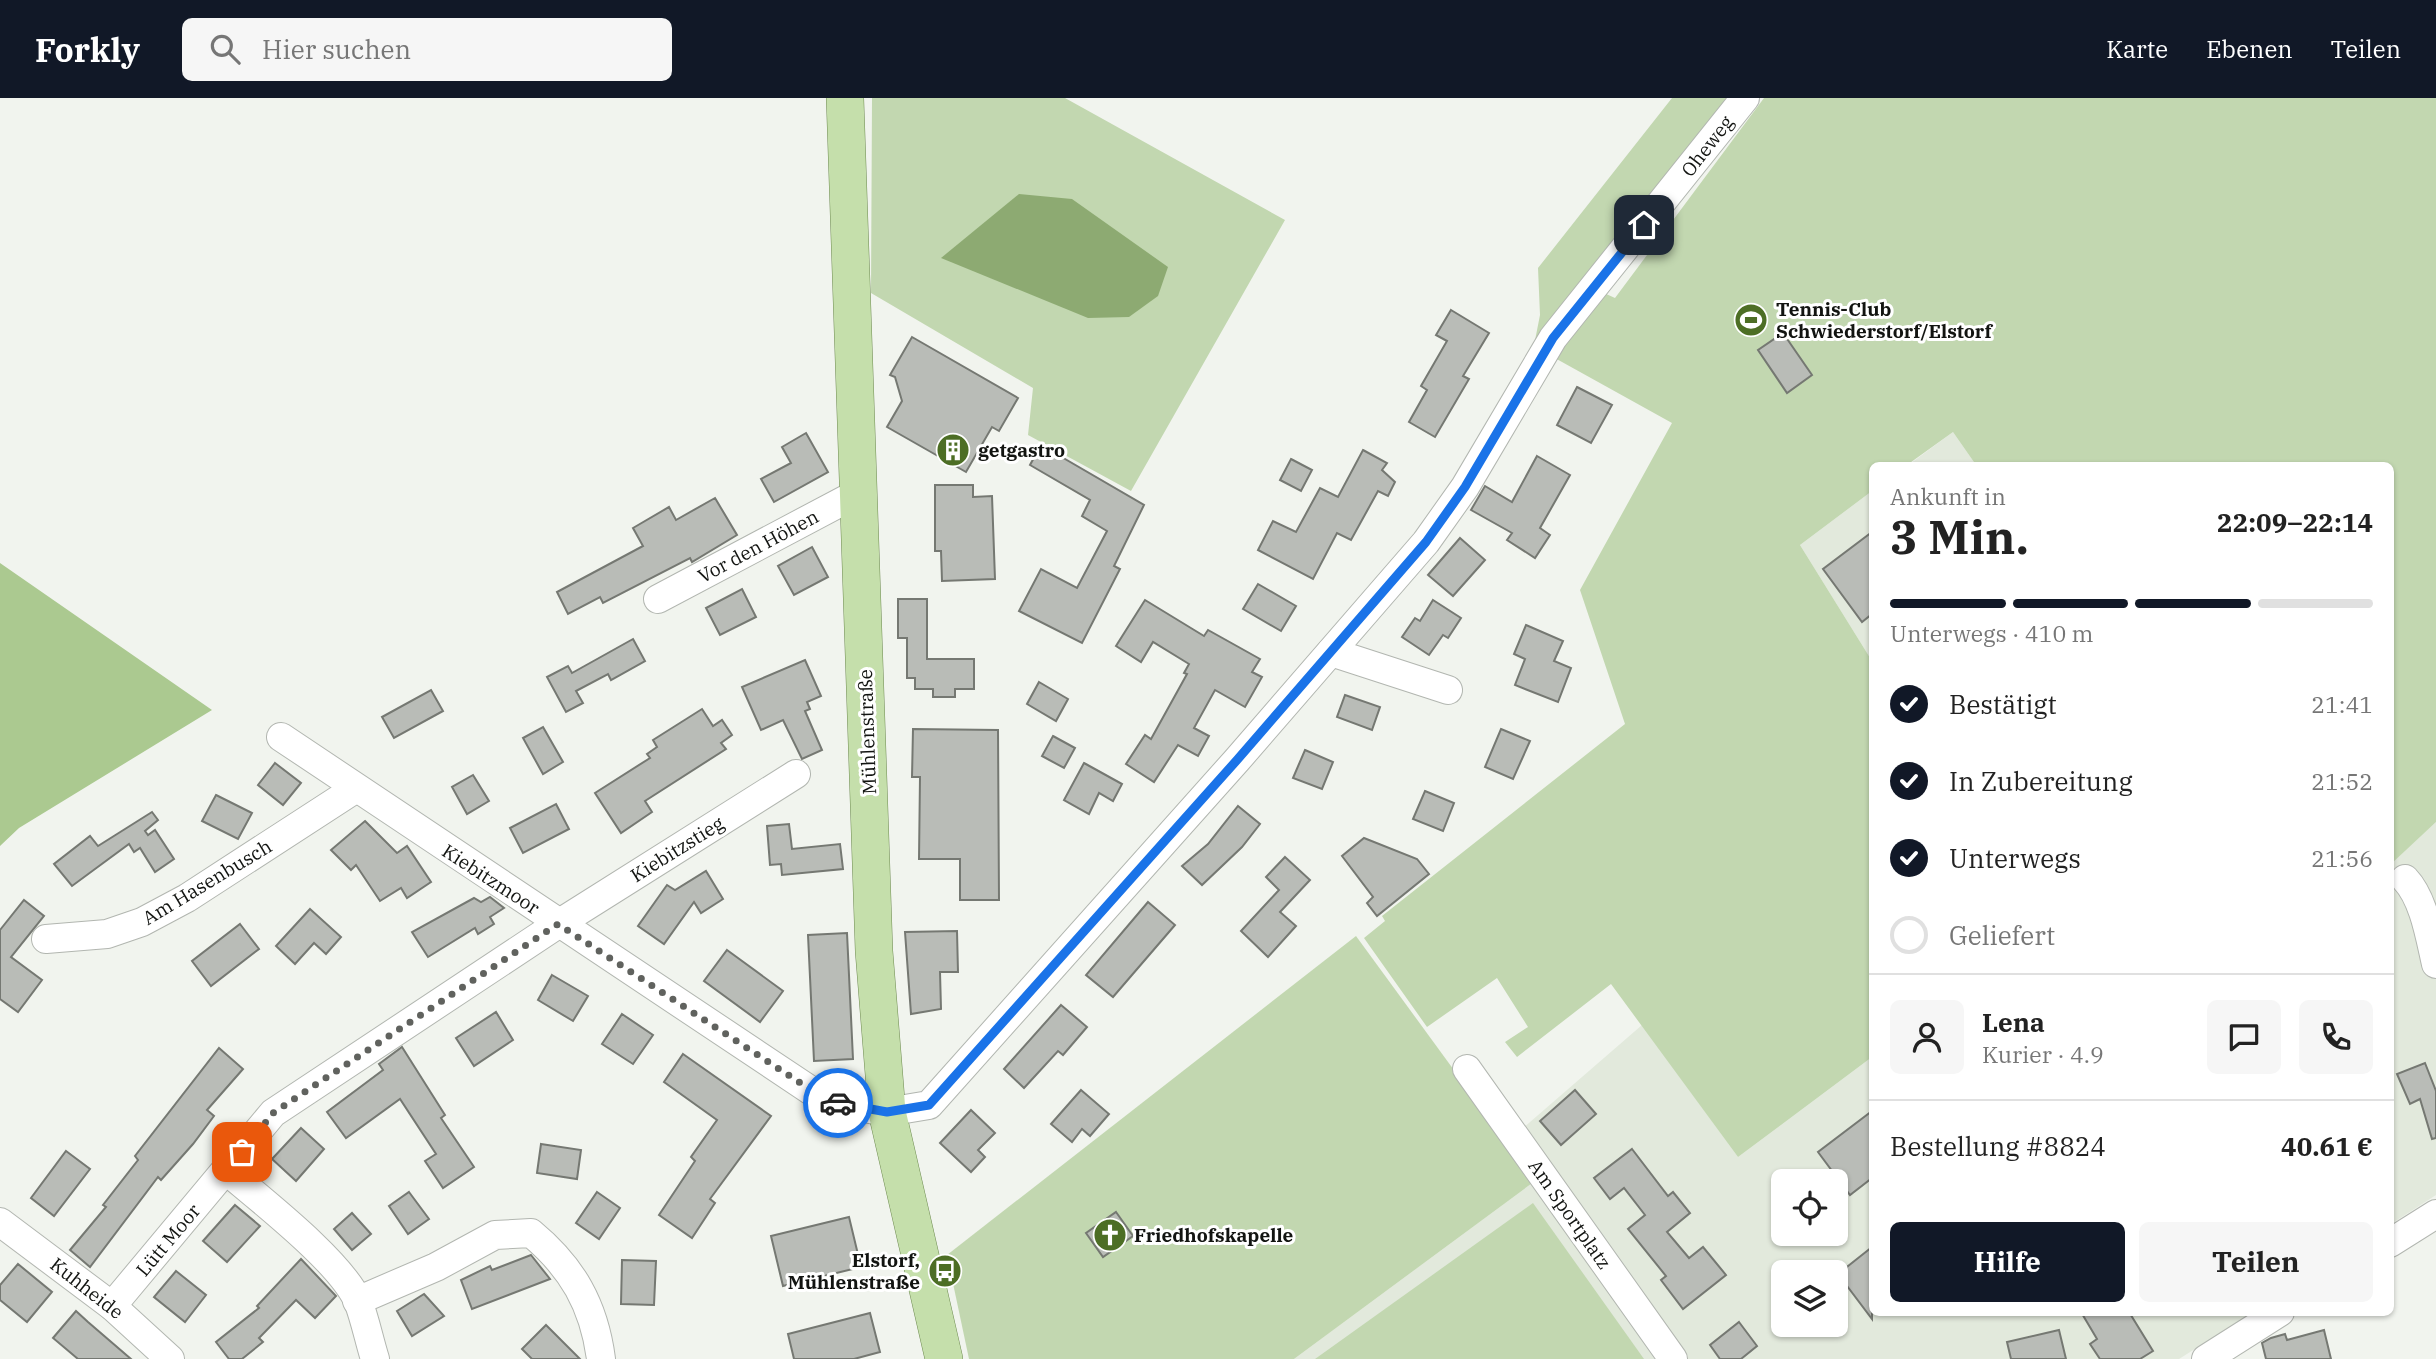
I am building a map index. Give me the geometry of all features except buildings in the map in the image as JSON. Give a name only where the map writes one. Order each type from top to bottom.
[{"type":"main road","name":"Mühlenstraße","points":[[845,98],[874,951],[887,1112],[944,1359]]},
{"type":"street","name":"Oheweg","points":[[887,1112],[929,1105],[1331,652],[1450,511],[1553,338],[1745,98]]},
{"type":"street","name":"Vor den Höhen","points":[[658,600],[858,493]]},
{"type":"street","points":[[1331,652],[1448,690]]},
{"type":"street","name":"Kiebitzmoor","points":[[281,737],[355,789],[828,1101],[887,1112]]},
{"type":"street","name":"Kiebitzstieg","points":[[558,924],[796,774]]},
{"type":"street","name":"Am Hasenbusch","points":[[46,939],[107,934],[142,922],[187,898],[355,789]]},
{"type":"street","points":[[2405,879],[2413,890],[2427,928],[2436,964]]},
{"type":"street","name":"Lütt Moor","points":[[112,1306],[273,1113],[558,924]]},
{"type":"street","name":"Am Sportplatz","points":[[1467,1069],[1673,1359]]},
{"type":"street","points":[[227,1171],[305,1238],[348,1285],[357,1301],[375,1359]]},
{"type":"street","points":[[2394,1240],[2436,1214]]},
{"type":"street","name":"Kuhheide","points":[[0,1222],[112,1306],[170,1359]]},
{"type":"street","points":[[357,1301],[436,1267],[495,1235],[531,1233],[558,1255],[584,1295],[601,1359]]},
{"type":"street","points":[[2206,1359],[2274,1316]]},
{"type":"shaded area","points":[[872,98],[1065,98],[1285,220],[1131,491],[1028,435],[1033,388],[871,293]]},
{"type":"shaded area","points":[[1672,98],[1760,98],[1527,381],[1540,315],[1538,268]]},
{"type":"shaded area","points":[[1764,98],[2436,98],[2436,822],[2394,861],[2394,462],[1974,462],[1953,432],[1911,462],[1869,462],[1869,493],[1800,545],[1869,656],[1869,1059],[1738,1157],[1611,984],[1517,1057],[1505,1042],[1528,1027],[1497,978],[1427,1027],[1364,938],[1385,921],[1382,916],[1625,724],[1580,590],[1672,423],[1553,357],[1604,293],[1615,298]]},
{"type":"shaded area","points":[[1019,194],[1072,199],[1168,267],[1158,296],[1129,317],[1088,318],[941,258]]},
{"type":"shaded area","points":[[1953,432],[1974,462],[1912,462]]},
{"type":"shaded area","points":[[1869,493],[1869,656],[1800,545]]},
{"type":"shaded area","points":[[0,563],[212,710],[19,828],[0,846]]},
{"type":"shaded area","points":[[2436,822],[2436,1195],[2394,1222],[2394,860]]},
{"type":"shaded area","points":[[1356,936],[1535,1181],[1294,1359],[969,1359],[947,1255]]},
{"type":"shaded area","points":[[1642,1025],[1738,1157],[1869,1059],[1869,1316],[2247,1316],[2179,1359],[1294,1359],[1535,1181],[1507,1142]]},
{"type":"shaded area","points":[[1533,1203],[1644,1359],[1315,1359]]},
{"type":"way so far","points":[[242,1152],[273,1113],[558,924],[828,1101],[838,1103]]},
{"type":"place","name":"Tennis-Club Schwiederstorf/Elstorf","points":[[1751,320]]},
{"type":"place","name":"getgastro","points":[[953,450]]},
{"type":"place","name":"Friedhofskapelle","points":[[1110,1235]]},
{"type":"place","name":"Elstorf, Mühlenstraße","points":[[945,1271]]},
{"type":"route","points":[[838,1103],[887,1112],[929,1105],[1237,760],[1426,542],[1465,487],[1553,338],[1644,225]]}]
